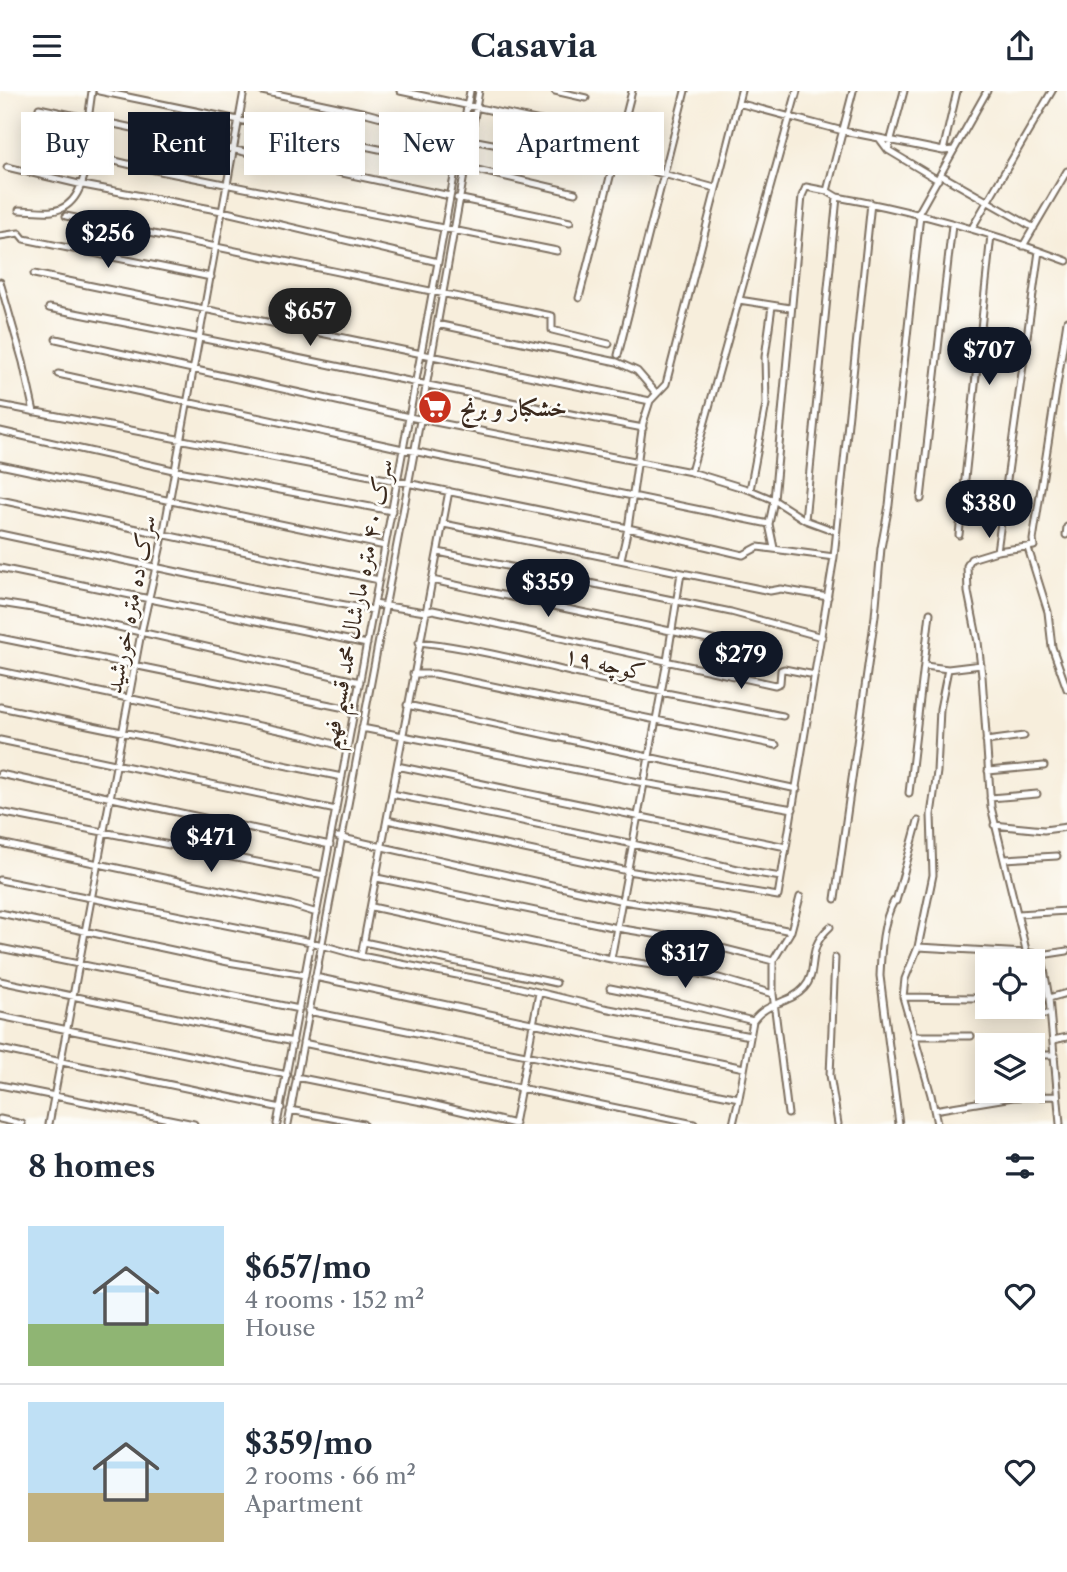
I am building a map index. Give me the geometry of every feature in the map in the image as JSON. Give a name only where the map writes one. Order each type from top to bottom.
[{"type":"street","points":[[89,112],[92,91]]},
{"type":"street","points":[[99,91],[379,149]]},
{"type":"street","name":"سرک ده متره خورشید","points":[[49,1124],[141,633],[163,535],[244,91]]},
{"type":"street","points":[[262,91],[379,116]]},
{"type":"street","points":[[400,91],[495,112]]},
{"type":"street","name":"سرک ۴۰ متره مارشال محمد قسیم فهیم","points":[[466,112],[470,91]]},
{"type":"street","name":"سرک ۴۰ متره مارشال محمد قسیم فهیم","points":[[475,112],[479,91]]},
{"type":"street","points":[[555,91],[586,98]]},
{"type":"street","points":[[627,112],[632,91]]},
{"type":"street","points":[[618,355],[685,91]]},
{"type":"street","points":[[621,559],[643,428],[650,401],[666,384],[741,91]]},
{"type":"street","points":[[691,473],[797,91]]},
{"type":"street","points":[[827,191],[853,91]]},
{"type":"street","points":[[888,151],[904,91]]},
{"type":"street","points":[[943,151],[957,91]]},
{"type":"street","points":[[835,899],[876,616],[881,548],[889,505],[919,214],[987,91]]},
{"type":"street","points":[[972,228],[1052,91]]},
{"type":"street","points":[[738,103],[843,131],[943,151],[954,150]]},
{"type":"street","points":[[39,108],[55,112]]},
{"type":"street","points":[[114,125],[570,222]]},
{"type":"street","points":[[879,138],[888,151],[1034,228]]},
{"type":"street","points":[[114,161],[558,251]]},
{"type":"street","points":[[7,167],[82,185],[222,211],[438,262]]},
{"type":"street","points":[[479,171],[575,193]]},
{"type":"street","points":[[1023,246],[1067,171]]},
{"type":"street","points":[[665,174],[715,188]]},
{"type":"street","points":[[19,210],[52,211],[68,206],[82,185],[85,175]]},
{"type":"street","name":"سرک ۴۰ متره مارشال محمد قسیم فهیم","points":[[278,1124],[454,175]]},
{"type":"street","name":"سرک ۴۰ متره مارشال محمد قسیم فهیم","points":[[288,1124],[465,175]]},
{"type":"street","points":[[579,298],[611,175]]},
{"type":"street","points":[[774,548],[769,524],[774,500],[802,196],[806,187],[827,191],[837,197],[972,228],[1067,261]]},
{"type":"street","points":[[805,520],[837,197]]},
{"type":"street","points":[[387,820],[628,871],[778,896],[834,557],[871,203]]},
{"type":"street","points":[[66,216],[552,316],[552,330],[609,344]]},
{"type":"street","points":[[921,499],[952,225]]},
{"type":"street","points":[[0,236],[19,233],[24,239],[211,277]]},
{"type":"street","points":[[959,535],[991,235]]},
{"type":"street","points":[[997,551],[1039,251]]},
{"type":"street","points":[[34,274],[650,401]]},
{"type":"street","points":[[0,282],[34,412]]},
{"type":"street","points":[[739,300],[790,308]]},
{"type":"street","points":[[750,490],[766,404],[765,357],[772,306]]},
{"type":"street","points":[[49,308],[643,428]]},
{"type":"street","points":[[1027,949],[994,825],[981,665],[970,608],[967,566],[971,559],[997,551],[1034,546],[1067,321]]},
{"type":"street","points":[[427,322],[618,362],[637,372],[656,393]]},
{"type":"street","points":[[56,339],[409,417],[638,460],[691,473],[750,490],[774,500],[805,520],[835,531]]},
{"type":"street","points":[[58,374],[403,449],[769,524]]},
{"type":"street","points":[[0,405],[449,491],[743,555],[758,547],[834,557]]},
{"type":"street","points":[[0,431],[173,470],[392,511]]},
{"type":"street","points":[[0,465],[385,546]]},
{"type":"street","points":[[361,956],[449,491]]},
{"type":"street","points":[[0,500],[379,580]]},
{"type":"street","points":[[444,524],[770,591],[781,589],[828,597]]},
{"type":"street","points":[[1066,535],[1067,527]]},
{"type":"street","points":[[0,534],[154,567],[374,607],[385,605],[425,612],[433,610],[775,685],[780,683],[781,670],[784,669],[815,675]]},
{"type":"street","points":[[1028,548],[1048,612],[1052,647],[1067,689]]},
{"type":"street","points":[[438,552],[731,612],[822,637]]},
{"type":"street","points":[[0,568],[367,644]]},
{"type":"street","points":[[611,959],[681,573]]},
{"type":"street","points":[[432,580],[759,650]]},
{"type":"street","points":[[0,603],[39,609],[360,682]]},
{"type":"street","points":[[909,793],[930,613]]},
{"type":"street","points":[[0,638],[355,710]]},
{"type":"street","name":"کوچه ۱۹","points":[[419,642],[464,649],[660,693],[783,716]]},
{"type":"street","points":[[925,666],[948,669],[981,665]]},
{"type":"street","points":[[937,1124],[903,997],[905,979],[918,947],[933,875],[931,815],[937,772],[940,709],[948,669]]},
{"type":"street","points":[[0,671],[307,736],[348,748]]},
{"type":"street","points":[[413,674],[435,674],[776,745]]},
{"type":"street","points":[[407,705],[797,789]]},
{"type":"street","points":[[0,707],[342,777]]},
{"type":"street","points":[[362,728],[793,809]]},
{"type":"street","points":[[986,741],[1024,736]]},
{"type":"street","points":[[0,740],[336,810]]},
{"type":"street","points":[[397,766],[786,847]]},
{"type":"street","points":[[988,772],[1044,767]]},
{"type":"street","points":[[0,775],[330,845]]},
{"type":"street","points":[[990,799],[1037,793]]},
{"type":"street","points":[[391,795],[781,877]]},
{"type":"street","points":[[0,811],[324,875]]},
{"type":"street","points":[[899,1124],[880,976],[880,952],[890,909],[896,901],[918,821]]},
{"type":"street","points":[[994,825],[1044,831],[1067,827]]},
{"type":"street","points":[[331,835],[382,849],[523,877],[536,883],[791,931]]},
{"type":"street","points":[[0,843],[291,905],[317,913]]},
{"type":"street","points":[[1005,859],[1057,856]]},
{"type":"street","points":[[377,878],[617,928],[690,940],[774,961]]},
{"type":"street","points":[[0,880],[311,942],[361,956],[750,1036]]},
{"type":"street","points":[[788,1114],[772,994],[774,961],[791,931],[800,897]]},
{"type":"street","points":[[372,907],[611,959],[671,968],[772,994]]},
{"type":"street","points":[[1018,914],[1067,911]]},
{"type":"street","points":[[0,913],[228,962],[305,975]]},
{"type":"street","points":[[733,1124],[753,1021],[761,1011],[803,989],[809,980],[814,948],[821,935],[830,927]]},
{"type":"street","points":[[364,942],[556,983]]},
{"type":"street","points":[[918,947],[975,950]]},
{"type":"street","points":[[0,948],[299,1009]]},
{"type":"street","points":[[1045,954],[1067,951]]},
{"type":"street","points":[[835,958],[830,1075],[838,1124]]},
{"type":"street","points":[[315,977],[744,1069]]},
{"type":"street","points":[[1045,978],[1060,1124]]},
{"type":"street","points":[[0,981],[293,1042]]},
{"type":"street","points":[[610,988],[753,1021]]},
{"type":"street","points":[[296,1077],[427,1103],[514,1124],[539,993]]},
{"type":"street","points":[[1049,998],[1067,993]]},
{"type":"street","points":[[903,997],[975,998]]},
{"type":"street","points":[[309,1011],[738,1098]]},
{"type":"street","points":[[1045,1014],[1050,1014]]},
{"type":"street","points":[[0,1016],[286,1075]]},
{"type":"street","points":[[913,1036],[971,1036]]},
{"type":"street","points":[[1053,1040],[1067,1037]]},
{"type":"street","points":[[303,1043],[695,1124]]},
{"type":"street","points":[[0,1049],[281,1108]]},
{"type":"street","points":[[1045,1055],[1055,1055]]},
{"type":"street","points":[[1057,1075],[1067,1074]]},
{"type":"street","points":[[0,1085],[194,1124]]},
{"type":"street","points":[[934,1110],[1013,1097],[1067,1097]]},
{"type":"street","points":[[290,1109],[363,1124]]},
{"type":"street","points":[[0,1119],[22,1124]]},
{"type":"place","name":"خشکبار و برنج","points":[[435,407]]}]
